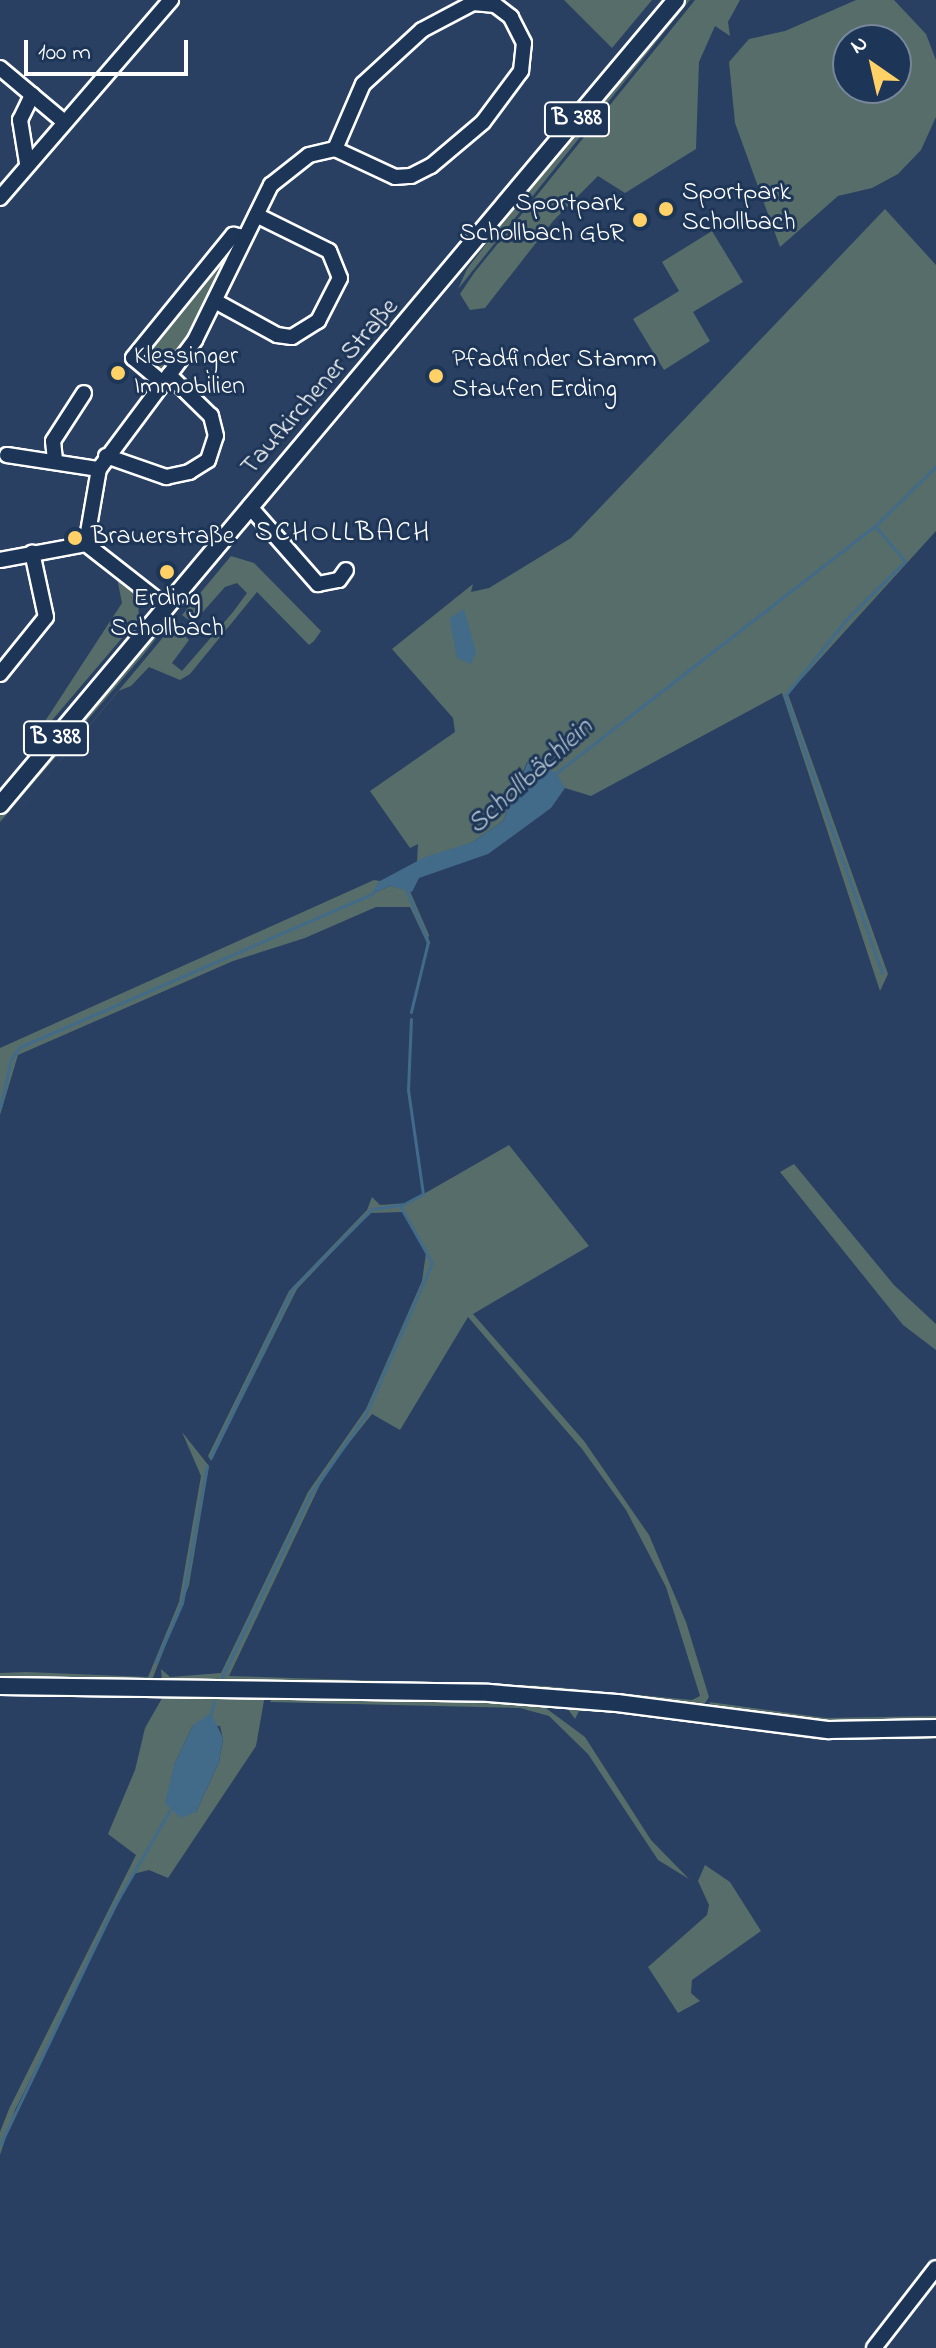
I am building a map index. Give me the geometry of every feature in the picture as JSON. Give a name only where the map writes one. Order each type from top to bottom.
[{"type":"main road","name":"Taufkirchener Straße","points":[[0,805],[164,605],[676,0]]},
{"type":"main road","points":[[0,1686],[489,1693],[617,1703],[829,1730],[936,1728]]},
{"type":"street","points":[[0,198],[62,120],[171,0]]},
{"type":"street","points":[[86,544],[103,462],[166,379],[215,301],[271,185],[309,155],[335,149],[395,177],[411,176],[431,166],[483,122],[521,71],[524,43],[511,17],[495,5],[473,3],[422,30],[363,84],[335,149]]},
{"type":"street","points":[[0,68],[62,120]]},
{"type":"street","points":[[27,163],[20,120],[32,95]]},
{"type":"street","points":[[215,301],[277,335],[292,337],[316,324],[335,289],[340,274],[329,251],[256,215]]},
{"type":"street","points":[[7,455],[103,462],[166,477],[189,472],[208,460],[216,436],[211,416],[166,379],[133,358],[233,235],[244,237]]},
{"type":"street","points":[[55,460],[53,441],[84,393]]},
{"type":"street","points":[[250,507],[318,584],[339,580],[346,570]]},
{"type":"street","points":[[0,560],[86,544],[164,605]]},
{"type":"street","points":[[0,674],[46,617],[32,552]]},
{"type":"street","points":[[874,2348],[936,2268]]},
{"type":"green space","points":[[564,0],[652,0],[612,48]]},
{"type":"green space","points":[[683,0],[690,0],[458,289],[467,269],[550,160]]},
{"type":"green space","points":[[695,0],[740,0],[728,22],[730,36],[715,26],[699,62],[696,149],[625,193],[598,176],[554,220],[485,308],[470,310],[460,294],[474,273]]},
{"type":"green space","points":[[856,0],[894,0],[926,34],[936,60],[936,117],[921,150],[898,174],[872,188],[838,196],[780,247],[735,123],[729,62],[749,39],[785,31]]},
{"type":"green space","points":[[885,209],[936,265],[936,531],[788,694],[888,974],[880,991],[782,693],[591,796],[565,788],[552,772],[527,762],[503,821],[473,842],[417,862],[418,844],[410,848],[370,791],[455,732],[453,718],[392,649],[473,584],[471,592],[489,588],[571,538]]},
{"type":"green space","points":[[712,231],[743,282],[693,312],[710,341],[664,370],[633,319],[679,291],[662,262]]},
{"type":"green space","points":[[231,248],[192,331],[170,366],[160,372],[145,361],[146,349]]},
{"type":"green space","points":[[231,556],[254,563],[321,631],[309,645],[257,592],[190,674],[180,680],[149,667],[131,686],[118,691],[170,629],[178,629],[189,640],[172,663],[182,671],[233,612],[247,593],[237,583],[225,587],[193,623],[182,615]]},
{"type":"green space","points":[[117,578],[138,597],[139,618],[25,752],[122,603]]},
{"type":"green space","points":[[163,629],[0,822],[0,815],[110,684]]},
{"type":"green space","points":[[374,880],[380,881],[372,894],[390,886],[409,889],[429,935],[413,1011],[427,943],[410,907],[376,907],[305,938],[233,961],[18,1055],[0,1115],[0,1048]]},
{"type":"green space","points":[[509,1145],[589,1246],[473,1314],[584,1441],[649,1535],[686,1622],[709,1697],[702,1708],[162,1680],[161,1669],[170,1677],[221,1673],[308,1492],[366,1409],[422,1281],[426,1253],[402,1212],[371,1213],[355,1228],[297,1289],[211,1461],[208,1456],[289,1291],[367,1210],[372,1197],[380,1205],[408,1203]],"holes":[[[468,1317],[582,1449],[626,1510],[666,1587],[700,1696],[692,1700],[545,1686],[229,1676],[326,1472],[372,1414],[400,1430]]]},
{"type":"green space","points":[[794,1164],[894,1285],[936,1324],[936,1350],[903,1325],[780,1172]]},
{"type":"green space","points":[[182,1432],[209,1466],[189,1585],[152,1680],[0,1680],[0,1673],[26,1672],[148,1677],[179,1602],[201,1476]]},
{"type":"green space","points":[[165,1693],[265,1695],[256,1746],[168,1878],[149,1870],[133,1874],[15,2110],[0,2155],[0,2132],[9,2109],[136,1855],[108,1834],[135,1770],[145,1728]],"holes":[[[193,1725],[220,1726],[223,1739],[219,1762],[196,1812],[174,1765]]]},
{"type":"green space","points":[[272,1698],[465,1698],[543,1706],[585,1737],[651,1840],[689,1879],[658,1860],[588,1754],[549,1716],[520,1708],[270,1702]]},
{"type":"green space","points":[[709,1702],[826,1718],[936,1716],[936,1722],[808,1722],[714,1710]]},
{"type":"green space","points":[[565,1705],[936,1734],[936,1739],[819,1740],[614,1712],[579,1711],[575,1719]]},
{"type":"green space","points":[[705,1865],[730,1882],[761,1931],[692,1980],[691,1993],[700,2001],[678,2013],[648,1967],[707,1915],[709,1905],[698,1881]]},
{"type":"water","points":[[464,609],[476,652],[471,664],[457,658],[451,627],[450,618]]},
{"type":"water","points":[[529,759],[556,773],[565,788],[551,808],[488,854],[419,878],[412,892],[390,886],[370,895],[380,881],[425,857],[473,842],[503,821]]},
{"type":"water","points":[[211,1713],[223,1738],[219,1762],[196,1812],[181,1818],[165,1803],[174,1765],[193,1725]]},
{"type":"waterway","name":"Schollbächlein","points":[[555,774],[875,526],[936,466]]},
{"type":"waterway","points":[[875,526],[905,561],[845,621],[785,696],[882,973]]},
{"type":"waterway","points":[[405,887],[428,942],[411,1012]]},
{"type":"waterway","name":"Schollbächlein","points":[[0,1108],[11,1059],[20,1047],[372,894]]},
{"type":"waterway","points":[[211,1457],[293,1288],[372,1209],[402,1205],[423,1194],[408,1090],[411,1019]]},
{"type":"waterway","points":[[222,1677],[310,1495],[365,1416],[432,1263],[400,1206]]},
{"type":"waterway","points":[[156,1662],[182,1603],[207,1466]]},
{"type":"waterway","points":[[210,1716],[214,1702]]},
{"type":"waterway","points":[[0,2145],[113,1908],[170,1810]]},
{"type":"place","name":"Sportpark Schollbach","points":[[666,209]]},
{"type":"place","name":"Sportpark Schollbach GbR","points":[[640,220]]},
{"type":"place","name":"Klessinger Immobilien","points":[[118,373]]},
{"type":"place","name":"Pfadfinder Stamm Staufen Erding","points":[[436,376]]},
{"type":"place","name":"Brauerstraße","points":[[75,538]]},
{"type":"place","name":"Erding Schollbach","points":[[167,572]]},
{"type":"district","name":"SCHOLLBACH","points":[[343,534]]}]
